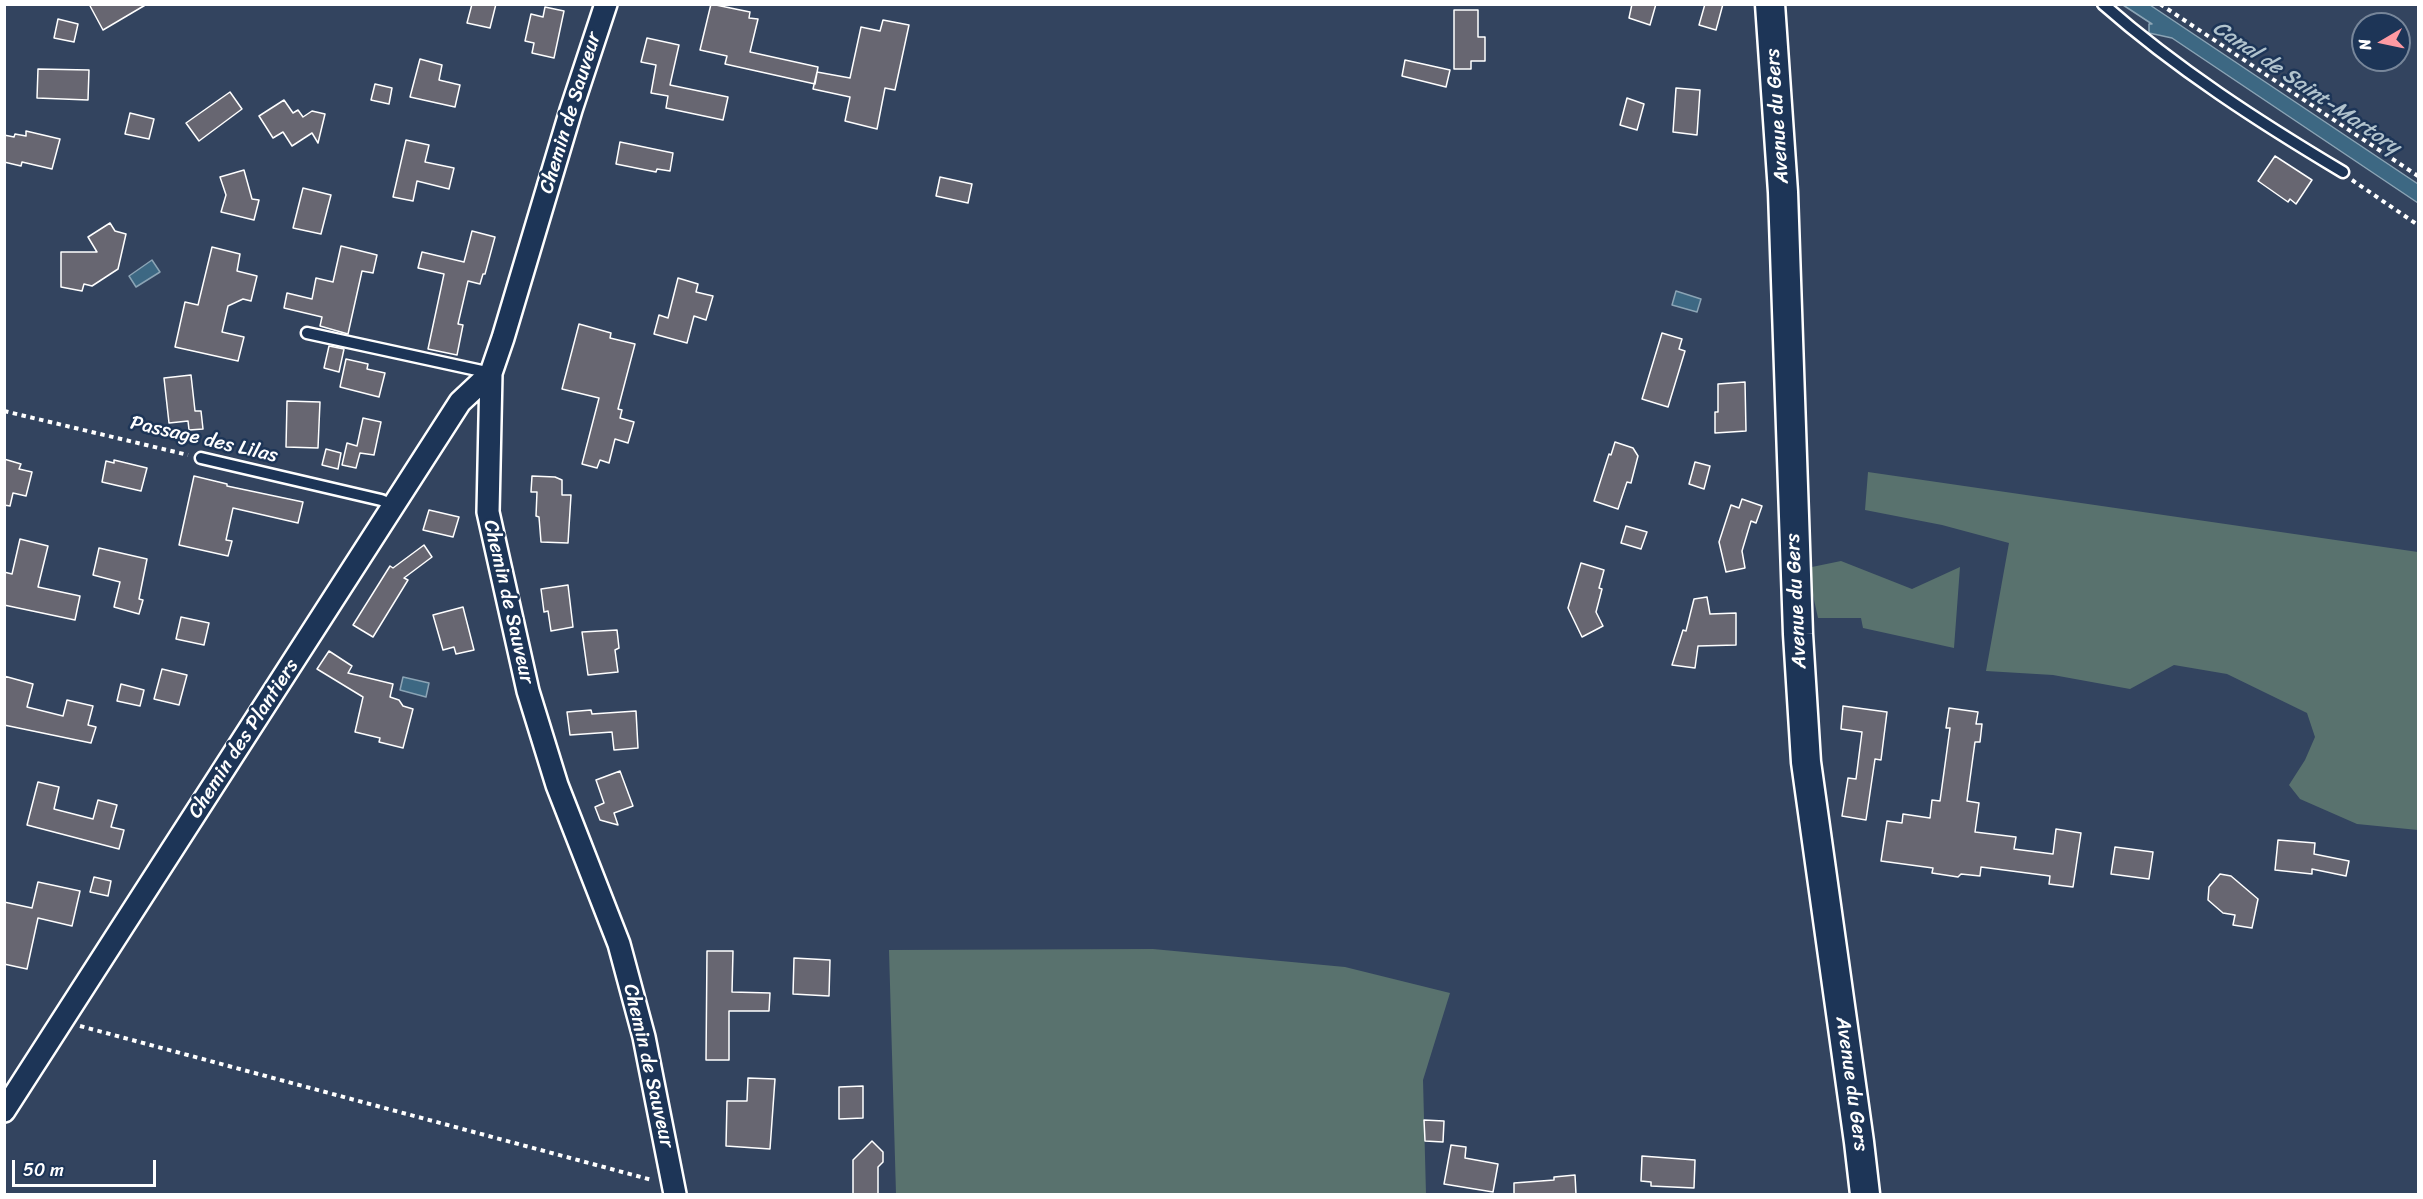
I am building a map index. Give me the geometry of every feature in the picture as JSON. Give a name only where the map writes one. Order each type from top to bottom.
[{"type":"main road","name":"Avenue du Gers","points":[[1770,4],[1783,192],[1797,634],[1806,762],[1865,1194]]},
{"type":"street","name":"Chemin de Sauveur","points":[[606,4],[571,110],[491,373],[488,512],[525,680],[557,785],[619,944],[644,1037],[675,1190]]},
{"type":"street","name":"Chemin des Plantiers","points":[[4,1111],[460,402],[491,373]]},
{"type":"lane","points":[[2103,4],[2139,36],[2252,118],[2343,172]]},
{"type":"lane","points":[[307,333],[491,373]]},
{"type":"lane","name":"Passage des Lilas","points":[[201,458],[381,500],[395,506]]},
{"type":"path","points":[[2160,4],[2418,176]]},
{"type":"path","points":[[2343,172],[2418,225]]},
{"type":"path","name":"Passage des Lilas","points":[[4,411],[201,458]]},
{"type":"path","points":[[62,1021],[675,1190]]},
{"type":"green space","points":[[1868,472],[2418,552],[2418,830],[2357,824],[2300,799],[2289,785],[2305,760],[2315,737],[2307,713],[2227,674],[2174,665],[2130,689],[2053,675],[1986,671],[2009,543],[1942,525],[1865,510]]},
{"type":"green space","points":[[1841,561],[1912,589],[1960,567],[1954,648],[1863,628],[1861,618],[1818,618],[1807,568]]},
{"type":"green space","points":[[1153,949],[1345,967],[1450,993],[1423,1080],[1426,1194],[896,1194],[889,950]]},
{"type":"water","points":[[2123,5],[2150,5],[2418,184],[2418,203],[2172,38],[2149,33],[2149,24],[2152,24]]},
{"type":"water","points":[[152,260],[160,272],[136,287],[129,276]]},
{"type":"water","points":[[1676,291],[1701,299],[1697,312],[1672,305]]},
{"type":"water","points":[[403,677],[429,683],[426,697],[400,690]]},
{"type":"building","points":[[89,4],[147,4],[103,30]]},
{"type":"building","points":[[472,4],[496,4],[490,28],[467,23]]},
{"type":"building","points":[[711,4],[750,12],[749,18],[758,19],[750,52],[818,67],[815,84],[725,64],[727,56],[700,50]]},
{"type":"building","points":[[1632,4],[1656,4],[1650,25],[1629,18]]},
{"type":"building","points":[[1705,4],[1723,4],[1716,30],[1699,25]]},
{"type":"building","points":[[545,7],[564,11],[554,58],[532,53],[534,43],[525,41],[531,14],[543,17]]},
{"type":"building","points":[[1454,10],[1478,10],[1478,37],[1485,37],[1485,61],[1471,61],[1471,69],[1454,69]]},
{"type":"building","points":[[58,19],[78,24],[74,42],[54,38]]},
{"type":"building","points":[[883,20],[909,25],[895,90],[885,88],[877,129],[845,121],[850,97],[813,89],[817,72],[850,78],[861,27],[880,31]]},
{"type":"building","points":[[647,38],[679,45],[670,85],[728,97],[723,120],[666,108],[668,96],[651,93],[656,65],[641,62]]},
{"type":"building","points":[[420,59],[442,65],[439,80],[460,85],[455,107],[410,97]]},
{"type":"building","points":[[1405,60],[1450,70],[1446,87],[1402,76]]},
{"type":"building","points":[[38,69],[89,70],[88,100],[37,98]]},
{"type":"building","points":[[375,84],[392,88],[389,104],[371,100]]},
{"type":"building","points":[[1676,88],[1700,90],[1697,135],[1673,132]]},
{"type":"building","points":[[230,92],[242,109],[199,141],[186,123]]},
{"type":"building","points":[[1627,98],[1644,104],[1637,130],[1620,125]]},
{"type":"building","points":[[284,100],[293,113],[298,110],[303,117],[312,111],[325,114],[318,143],[312,133],[292,146],[283,132],[273,138],[259,116]]},
{"type":"building","points":[[130,113],[154,119],[149,139],[125,134]]},
{"type":"building","points":[[26,131],[60,139],[52,169],[22,162],[21,166],[4,162],[4,135],[26,136]]},
{"type":"building","points":[[406,140],[429,145],[425,162],[454,168],[449,189],[417,181],[413,201],[393,197]]},
{"type":"building","points":[[620,142],[673,153],[670,171],[657,169],[656,172],[616,164]]},
{"type":"building","points":[[2275,156],[2312,180],[2296,204],[2290,199],[2288,202],[2258,181]]},
{"type":"building","points":[[244,170],[252,199],[259,200],[254,220],[221,212],[226,195],[220,177]]},
{"type":"building","points":[[940,177],[972,184],[968,203],[936,196]]},
{"type":"building","points":[[303,188],[331,195],[321,234],[293,228]]},
{"type":"building","points":[[110,223],[115,231],[126,234],[118,269],[92,286],[84,284],[82,291],[61,287],[61,252],[97,252],[88,237]]},
{"type":"building","points":[[472,231],[495,237],[480,284],[468,281],[458,324],[463,325],[457,355],[428,349],[444,274],[418,268],[422,252],[464,262]]},
{"type":"building","points":[[341,246],[377,255],[373,273],[362,271],[348,334],[320,326],[322,317],[284,308],[287,293],[312,299],[316,278],[333,282]]},
{"type":"building","points":[[212,247],[240,254],[237,271],[257,276],[251,301],[243,299],[228,306],[222,332],[244,337],[238,361],[175,347],[185,302],[198,305]]},
{"type":"building","points":[[678,278],[698,284],[696,292],[713,296],[706,320],[694,316],[687,343],[654,334],[659,315],[668,318]]},
{"type":"building","points":[[579,324],[611,333],[610,338],[635,344],[618,409],[622,410],[620,418],[634,422],[628,443],[615,439],[609,463],[600,460],[597,468],[582,464],[599,398],[562,389]]},
{"type":"building","points":[[1662,333],[1682,339],[1679,349],[1685,351],[1668,407],[1642,399]]},
{"type":"building","points":[[329,346],[344,349],[339,372],[324,368]]},
{"type":"building","points":[[346,359],[368,364],[367,369],[385,373],[379,397],[340,387]]},
{"type":"building","points":[[191,375],[195,411],[201,411],[203,429],[189,430],[188,421],[169,423],[164,378]]},
{"type":"building","points":[[1745,382],[1746,431],[1715,433],[1718,384]]},
{"type":"building","points":[[287,401],[320,402],[318,448],[286,447]]},
{"type":"building","points":[[363,418],[381,422],[374,455],[360,453],[356,468],[342,465],[347,443],[357,446]]},
{"type":"building","points":[[1615,442],[1633,448],[1638,456],[1631,483],[1627,482],[1618,509],[1594,501]]},
{"type":"building","points":[[326,449],[341,453],[338,469],[322,465]]},
{"type":"building","points":[[4,459],[21,464],[19,469],[32,472],[26,496],[13,493],[10,506],[4,505]]},
{"type":"building","points":[[114,460],[147,468],[141,491],[102,482],[106,461],[114,463]]},
{"type":"building","points":[[1695,462],[1710,466],[1704,489],[1689,484]]},
{"type":"building","points":[[194,476],[227,484],[227,486],[303,502],[298,523],[233,508],[226,540],[232,541],[228,556],[179,545]]},
{"type":"building","points":[[532,476],[555,477],[562,480],[562,495],[571,495],[568,543],[541,542],[539,517],[536,516],[537,492],[531,492]]},
{"type":"building","points":[[1742,499],[1762,506],[1756,523],[1751,521],[1742,551],[1745,568],[1726,572],[1719,542],[1731,505],[1739,508]]},
{"type":"building","points":[[429,510],[459,517],[453,537],[423,530]]},
{"type":"building","points":[[1626,526],[1647,532],[1641,549],[1621,543]]},
{"type":"building","points":[[20,539],[48,546],[38,587],[80,596],[75,620],[4,605],[4,572],[12,574]]},
{"type":"building","points":[[424,545],[432,557],[404,578],[408,580],[373,637],[353,625],[390,566],[393,568]]},
{"type":"building","points":[[99,548],[147,559],[139,599],[143,600],[139,614],[114,607],[120,582],[93,575]]},
{"type":"building","points":[[1581,563],[1604,570],[1596,612],[1603,626],[1582,637],[1568,608]]},
{"type":"building","points":[[568,585],[573,627],[551,631],[548,611],[544,612],[541,589]]},
{"type":"building","points":[[1707,597],[1710,614],[1736,613],[1736,645],[1698,646],[1695,668],[1672,665],[1683,630],[1686,631],[1694,599]]},
{"type":"building","points":[[463,607],[474,650],[456,654],[454,647],[443,650],[433,615]]},
{"type":"building","points":[[181,617],[209,623],[204,645],[176,639]]},
{"type":"building","points":[[617,630],[619,648],[615,650],[618,672],[588,675],[582,632]]},
{"type":"building","points":[[329,651],[352,666],[348,673],[393,684],[390,697],[399,700],[403,706],[413,709],[403,748],[379,742],[380,738],[355,732],[363,697],[317,669]]},
{"type":"building","points":[[162,669],[187,675],[179,705],[154,699]]},
{"type":"building","points":[[4,676],[33,684],[27,707],[63,716],[67,700],[93,706],[88,725],[96,727],[91,743],[4,725]]},
{"type":"building","points":[[121,684],[144,690],[140,706],[117,701]]},
{"type":"building","points":[[1843,706],[1887,712],[1881,760],[1875,759],[1866,820],[1842,816],[1848,778],[1856,779],[1862,732],[1841,729]]},
{"type":"building","points":[[1949,708],[1978,712],[1976,724],[1982,724],[1980,742],[1975,742],[1967,801],[1979,803],[1975,832],[2016,837],[2014,849],[2053,854],[2056,829],[2081,833],[2073,887],[2049,884],[2050,876],[1981,867],[1980,876],[1961,874],[1958,877],[1932,873],[1933,868],[1881,861],[1887,821],[1902,823],[1903,814],[1930,818],[1932,800],[1940,801],[1950,728],[1946,728]]},
{"type":"building","points":[[591,710],[592,714],[636,711],[638,748],[614,750],[612,732],[570,735],[567,712]]},
{"type":"building","points":[[620,771],[633,806],[614,813],[618,825],[600,820],[595,807],[604,803],[596,780]]},
{"type":"building","points":[[38,782],[59,787],[54,809],[93,819],[98,800],[117,805],[111,827],[124,830],[119,849],[27,825]]},
{"type":"building","points":[[2278,840],[2315,843],[2314,854],[2349,861],[2346,876],[2312,869],[2312,874],[2275,870]]},
{"type":"building","points":[[2115,847],[2153,852],[2149,879],[2111,874]]},
{"type":"building","points":[[2220,874],[2231,876],[2258,899],[2252,928],[2233,925],[2235,915],[2223,913],[2208,900],[2209,887]]},
{"type":"building","points":[[94,877],[111,881],[108,896],[90,892]]},
{"type":"building","points":[[38,882],[80,891],[72,926],[38,918],[27,969],[4,964],[4,902],[32,908]]},
{"type":"building","points":[[707,951],[733,951],[732,992],[770,993],[769,1011],[729,1011],[729,1060],[706,1060]]},
{"type":"building","points":[[794,958],[830,960],[829,996],[793,994]]},
{"type":"building","points":[[748,1078],[775,1079],[770,1149],[726,1146],[727,1101],[747,1101]]},
{"type":"building","points":[[863,1086],[863,1118],[839,1119],[839,1087]]},
{"type":"building","points":[[1424,1120],[1444,1121],[1443,1142],[1425,1141]]},
{"type":"building","points":[[872,1141],[883,1152],[883,1162],[878,1167],[878,1194],[853,1194],[853,1160]]},
{"type":"building","points":[[1451,1145],[1466,1147],[1465,1158],[1498,1164],[1493,1192],[1444,1184]]},
{"type":"building","points":[[1642,1156],[1695,1160],[1694,1188],[1651,1186],[1651,1182],[1641,1181]]},
{"type":"building","points":[[1575,1175],[1576,1194],[1514,1194],[1514,1183],[1554,1180],[1554,1177]]},
{"type":"water label","name":"Canal de Saint-Martory","points":[[2306,88]]}]
